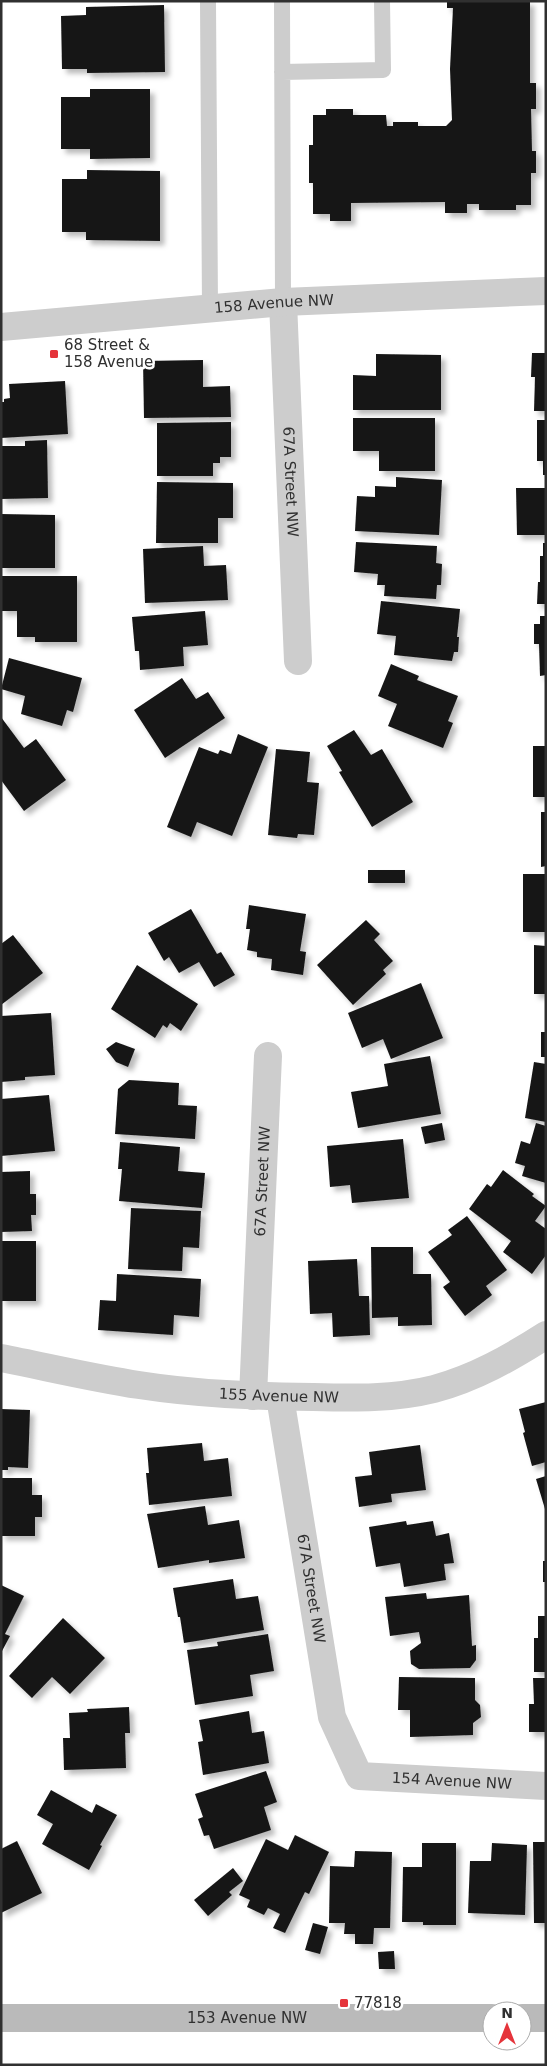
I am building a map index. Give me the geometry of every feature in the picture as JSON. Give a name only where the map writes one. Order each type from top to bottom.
[{"type":"main road","name":"153 Avenue NW","points":[[1,2018],[482,2018]]},
{"type":"main road","points":[[532,2018],[546,2018]]},
{"type":"street","name":"158 Avenue NW","points":[[1,326],[283,302],[546,291]]},
{"type":"street","name":"67A Street NW","points":[[283,302],[298,661]]},
{"type":"street","name":"67A Street NW","points":[[253,1396],[268,1056]]},
{"type":"street","name":"155 Avenue NW","points":[[1,1358],[139,1385],[191,1392],[253,1396],[398,1396],[434,1389],[471,1377],[510,1358],[546,1335]]},
{"type":"street","name":"67A Street NW","points":[[280,1396],[332,1717],[359,1776]]},
{"type":"street","name":"154 Avenue NW","points":[[359,1776],[546,1786]]},
{"type":"lane","points":[[208,1],[210,308]]},
{"type":"lane","points":[[282,1],[283,302]]},
{"type":"lane","points":[[282,72],[383,70],[382,1]]},
{"type":"building","points":[[447,1],[530,1],[530,83],[536,83],[536,109],[531,109],[532,151],[536,151],[536,173],[531,173],[531,205],[516,205],[516,210],[479,210],[479,204],[467,204],[467,213],[445,213],[445,202],[351,203],[351,221],[330,221],[330,214],[313,214],[313,183],[309,183],[309,145],[313,145],[313,115],[326,115],[326,109],[353,109],[353,115],[386,115],[387,126],[393,126],[393,122],[418,122],[418,126],[446,126],[452,120],[450,69],[453,8],[447,8]]},
{"type":"building","points":[[164,5],[165,72],[87,73],[87,69],[62,69],[61,16],[86,15],[86,7]]},
{"type":"building","points":[[90,89],[150,89],[150,158],[90,159],[90,149],[61,149],[61,97],[90,97]]},
{"type":"building","points":[[87,170],[160,171],[160,241],[86,240],[86,232],[62,232],[62,179],[87,179]]},
{"type":"building","points":[[532,353],[546,353],[546,411],[534,411],[535,377],[531,377]]},
{"type":"building","points":[[376,354],[441,355],[441,410],[353,410],[353,375],[376,376]]},
{"type":"building","points":[[203,360],[203,387],[230,386],[231,417],[144,418],[143,361]]},
{"type":"building","points":[[65,381],[68,434],[1,438],[1,402],[4,402],[4,399],[10,398],[9,384]]},
{"type":"building","points":[[353,418],[435,418],[435,471],[379,471],[379,451],[353,451]]},
{"type":"building","points":[[537,420],[546,420],[546,475],[543,475],[543,461],[537,461]]},
{"type":"building","points":[[231,422],[231,457],[220,457],[220,463],[213,463],[213,476],[157,476],[157,423]]},
{"type":"building","points":[[47,440],[48,498],[1,499],[1,446],[25,446],[25,441]]},
{"type":"building","points":[[396,477],[442,480],[439,535],[355,531],[357,496],[375,497],[375,486],[396,487]]},
{"type":"building","points":[[157,482],[233,483],[233,518],[218,518],[218,543],[156,543]]},
{"type":"building","points":[[516,488],[546,488],[546,535],[517,535]]},
{"type":"building","points":[[1,514],[55,515],[55,568],[1,568]]},
{"type":"building","points":[[356,542],[437,546],[436,563],[442,564],[441,585],[437,585],[436,599],[384,596],[385,585],[377,585],[378,574],[354,572]]},
{"type":"building","points":[[543,543],[546,543],[546,604],[537,604],[538,582],[540,582],[540,556],[543,556]]},
{"type":"building","points":[[203,546],[204,566],[226,565],[228,600],[145,603],[143,549]]},
{"type":"building","points":[[1,576],[77,576],[77,642],[35,642],[35,637],[17,637],[17,611],[1,611]]},
{"type":"building","points":[[381,601],[460,609],[457,637],[459,637],[458,652],[454,652],[452,661],[394,655],[396,636],[377,634]]},
{"type":"building","points":[[205,611],[208,645],[183,647],[184,666],[140,670],[139,651],[135,651],[132,617]]},
{"type":"building","points":[[540,616],[546,616],[546,675],[540,676],[539,644],[534,644],[534,624],[540,624]]},
{"type":"building","points":[[9,658],[82,678],[73,712],[67,710],[62,726],[21,714],[25,696],[1,689]]},
{"type":"building","points":[[391,664],[419,676],[417,680],[458,696],[448,721],[453,723],[443,748],[388,726],[397,704],[378,696]]},
{"type":"building","points":[[182,678],[196,699],[208,692],[225,718],[165,758],[134,710]]},
{"type":"building","points":[[1,717],[24,748],[36,739],[66,780],[24,811],[1,780]]},
{"type":"building","points":[[354,730],[371,755],[382,749],[413,802],[372,827],[339,772],[342,771],[327,746]]},
{"type":"building","points":[[238,734],[268,747],[232,836],[197,822],[191,837],[167,827],[199,747],[218,754],[220,750],[231,754]]},
{"type":"building","points":[[533,746],[546,746],[546,797],[533,797]]},
{"type":"building","points":[[276,749],[310,752],[307,782],[319,783],[314,835],[298,834],[297,838],[268,835]]},
{"type":"building","points":[[541,812],[546,812],[546,866],[541,867]]},
{"type":"building","points":[[368,870],[405,870],[405,883],[368,883]]},
{"type":"building","points":[[523,874],[546,874],[546,932],[523,932]]},
{"type":"building","points":[[249,905],[306,914],[300,951],[306,952],[303,975],[271,970],[272,959],[257,957],[257,952],[247,950],[250,929],[246,929]]},
{"type":"building","points":[[191,909],[217,954],[221,952],[235,975],[214,987],[199,962],[179,973],[169,957],[164,961],[148,933]]},
{"type":"building","points":[[366,920],[380,934],[374,940],[393,961],[383,970],[386,974],[353,1005],[317,965]]},
{"type":"building","points":[[13,935],[43,973],[1,1005],[1,944]]},
{"type":"building","points":[[534,945],[546,946],[546,994],[534,994]]},
{"type":"building","points":[[137,965],[198,1004],[181,1031],[170,1023],[167,1028],[163,1025],[155,1038],[111,1009]]},
{"type":"building","points":[[421,983],[443,1038],[391,1059],[383,1039],[362,1048],[348,1013]]},
{"type":"building","points":[[51,1013],[55,1075],[25,1077],[25,1080],[1,1082],[1,1016]]},
{"type":"building","points":[[541,1032],[546,1032],[546,1057],[541,1057]]},
{"type":"building","points":[[116,1042],[135,1049],[128,1067],[116,1062],[106,1049]]},
{"type":"building","points":[[430,1056],[441,1114],[358,1128],[351,1092],[388,1086],[384,1064]]},
{"type":"building","points":[[534,1062],[546,1064],[546,1122],[525,1118]]},
{"type":"building","points":[[129,1080],[179,1083],[178,1105],[197,1106],[195,1139],[115,1134],[118,1089]]},
{"type":"building","points":[[49,1095],[55,1151],[1,1156],[1,1099]]},
{"type":"building","points":[[442,1123],[445,1140],[425,1144],[421,1127]]},
{"type":"building","points":[[536,1123],[546,1126],[546,1183],[522,1176],[525,1166],[515,1163],[521,1141],[530,1144]]},
{"type":"building","points":[[403,1139],[409,1198],[352,1203],[350,1185],[330,1187],[327,1146]]},
{"type":"building","points":[[120,1142],[180,1147],[178,1171],[205,1173],[202,1208],[119,1201],[122,1169],[118,1169]]},
{"type":"building","points":[[503,1170],[546,1206],[535,1221],[546,1229],[546,1255],[532,1274],[503,1252],[511,1241],[469,1209],[487,1184],[491,1187]]},
{"type":"building","points":[[30,1171],[30,1194],[36,1194],[36,1215],[31,1215],[32,1231],[1,1232],[1,1172]]},
{"type":"building","points":[[131,1208],[201,1211],[199,1248],[183,1247],[182,1271],[128,1269]]},
{"type":"building","points":[[467,1216],[507,1270],[486,1286],[492,1295],[465,1316],[443,1287],[450,1282],[428,1252],[452,1235],[448,1230]]},
{"type":"building","points":[[1,1241],[36,1241],[36,1301],[1,1301]]},
{"type":"building","points":[[371,1247],[413,1247],[413,1274],[431,1274],[432,1325],[398,1326],[398,1317],[372,1318]]},
{"type":"building","points":[[357,1259],[359,1296],[369,1296],[370,1335],[333,1337],[332,1313],[310,1314],[308,1261]]},
{"type":"building","points":[[117,1274],[201,1279],[199,1317],[174,1315],[173,1335],[98,1330],[100,1300],[116,1301]]},
{"type":"building","points":[[546,1402],[546,1462],[532,1466],[519,1409]]},
{"type":"building","points":[[1,1409],[30,1410],[28,1468],[8,1467],[8,1470],[1,1470]]},
{"type":"building","points":[[202,1443],[204,1461],[228,1458],[232,1496],[149,1505],[146,1473],[149,1473],[147,1448]]},
{"type":"building","points":[[420,1445],[426,1490],[391,1494],[392,1502],[359,1507],[355,1477],[372,1475],[369,1452]]},
{"type":"building","points":[[546,1476],[546,1509],[545,1509],[536,1479]]},
{"type":"building","points":[[1,1478],[32,1478],[32,1495],[42,1495],[42,1517],[35,1517],[35,1536],[1,1536]]},
{"type":"building","points":[[205,1506],[208,1525],[239,1520],[245,1558],[209,1563],[209,1560],[158,1568],[147,1514]]},
{"type":"building","points":[[406,1521],[407,1525],[433,1521],[436,1536],[449,1533],[454,1563],[444,1564],[446,1580],[404,1587],[400,1563],[376,1567],[369,1527]]},
{"type":"building","points":[[543,1561],[546,1561],[546,1582],[543,1582]]},
{"type":"building","points":[[233,1579],[236,1599],[258,1596],[264,1630],[184,1643],[173,1588]]},
{"type":"building","points":[[1,1585],[24,1596],[5,1634],[10,1636],[1,1653]]},
{"type":"building","points":[[426,1593],[427,1599],[469,1595],[472,1646],[476,1645],[476,1660],[470,1668],[419,1669],[411,1664],[410,1651],[421,1643],[419,1632],[390,1636],[385,1597]]},
{"type":"building","points":[[538,1616],[546,1616],[546,1672],[534,1672],[534,1638],[538,1638]]},
{"type":"building","points":[[63,1618],[105,1658],[70,1694],[52,1677],[32,1698],[9,1676]]},
{"type":"building","points":[[268,1634],[274,1671],[250,1675],[253,1696],[195,1705],[187,1650],[218,1646],[217,1642]]},
{"type":"building","points":[[399,1677],[475,1678],[475,1700],[480,1705],[481,1717],[473,1723],[473,1735],[410,1737],[410,1710],[398,1710]]},
{"type":"building","points":[[533,1678],[546,1678],[546,1732],[529,1732],[529,1704],[534,1704]]},
{"type":"building","points":[[129,1707],[130,1733],[125,1733],[126,1768],[64,1770],[63,1738],[70,1738],[69,1713],[88,1712],[87,1709]]},
{"type":"building","points":[[249,1711],[252,1733],[264,1731],[269,1763],[203,1775],[198,1742],[203,1741],[199,1720]]},
{"type":"building","points":[[266,1771],[277,1802],[264,1807],[271,1830],[214,1849],[209,1835],[204,1836],[198,1819],[203,1817],[195,1794]]},
{"type":"building","points":[[51,1790],[92,1813],[96,1804],[117,1815],[100,1845],[102,1846],[89,1870],[42,1844],[53,1824],[37,1815]]},
{"type":"building","points":[[295,1835],[329,1852],[309,1894],[305,1892],[285,1933],[273,1928],[280,1914],[268,1908],[264,1915],[247,1907],[250,1900],[239,1895],[266,1839],[288,1850]]},
{"type":"building","points":[[17,1841],[42,1893],[1,1913],[1,1849]]},
{"type":"building","points":[[533,1842],[546,1842],[546,1923],[534,1923]]},
{"type":"building","points":[[422,1843],[456,1843],[456,1925],[423,1925],[423,1922],[402,1922],[403,1867],[422,1867]]},
{"type":"building","points":[[492,1843],[527,1845],[525,1915],[468,1913],[470,1861],[491,1861]]},
{"type":"building","points":[[355,1851],[392,1852],[390,1928],[374,1928],[373,1944],[355,1944],[355,1934],[344,1934],[345,1923],[329,1923],[330,1866],[354,1867]]},
{"type":"building","points":[[233,1868],[243,1881],[229,1892],[232,1895],[208,1916],[194,1900]]},
{"type":"building","points":[[313,1923],[328,1927],[320,1954],[305,1950]]},
{"type":"building","points":[[394,1951],[395,1969],[379,1969],[378,1952]]},
{"type":"place","name":"68 Street & 158 Avenue","points":[[54,354]]},
{"type":"place","name":"77818","points":[[344,2003]]}]
